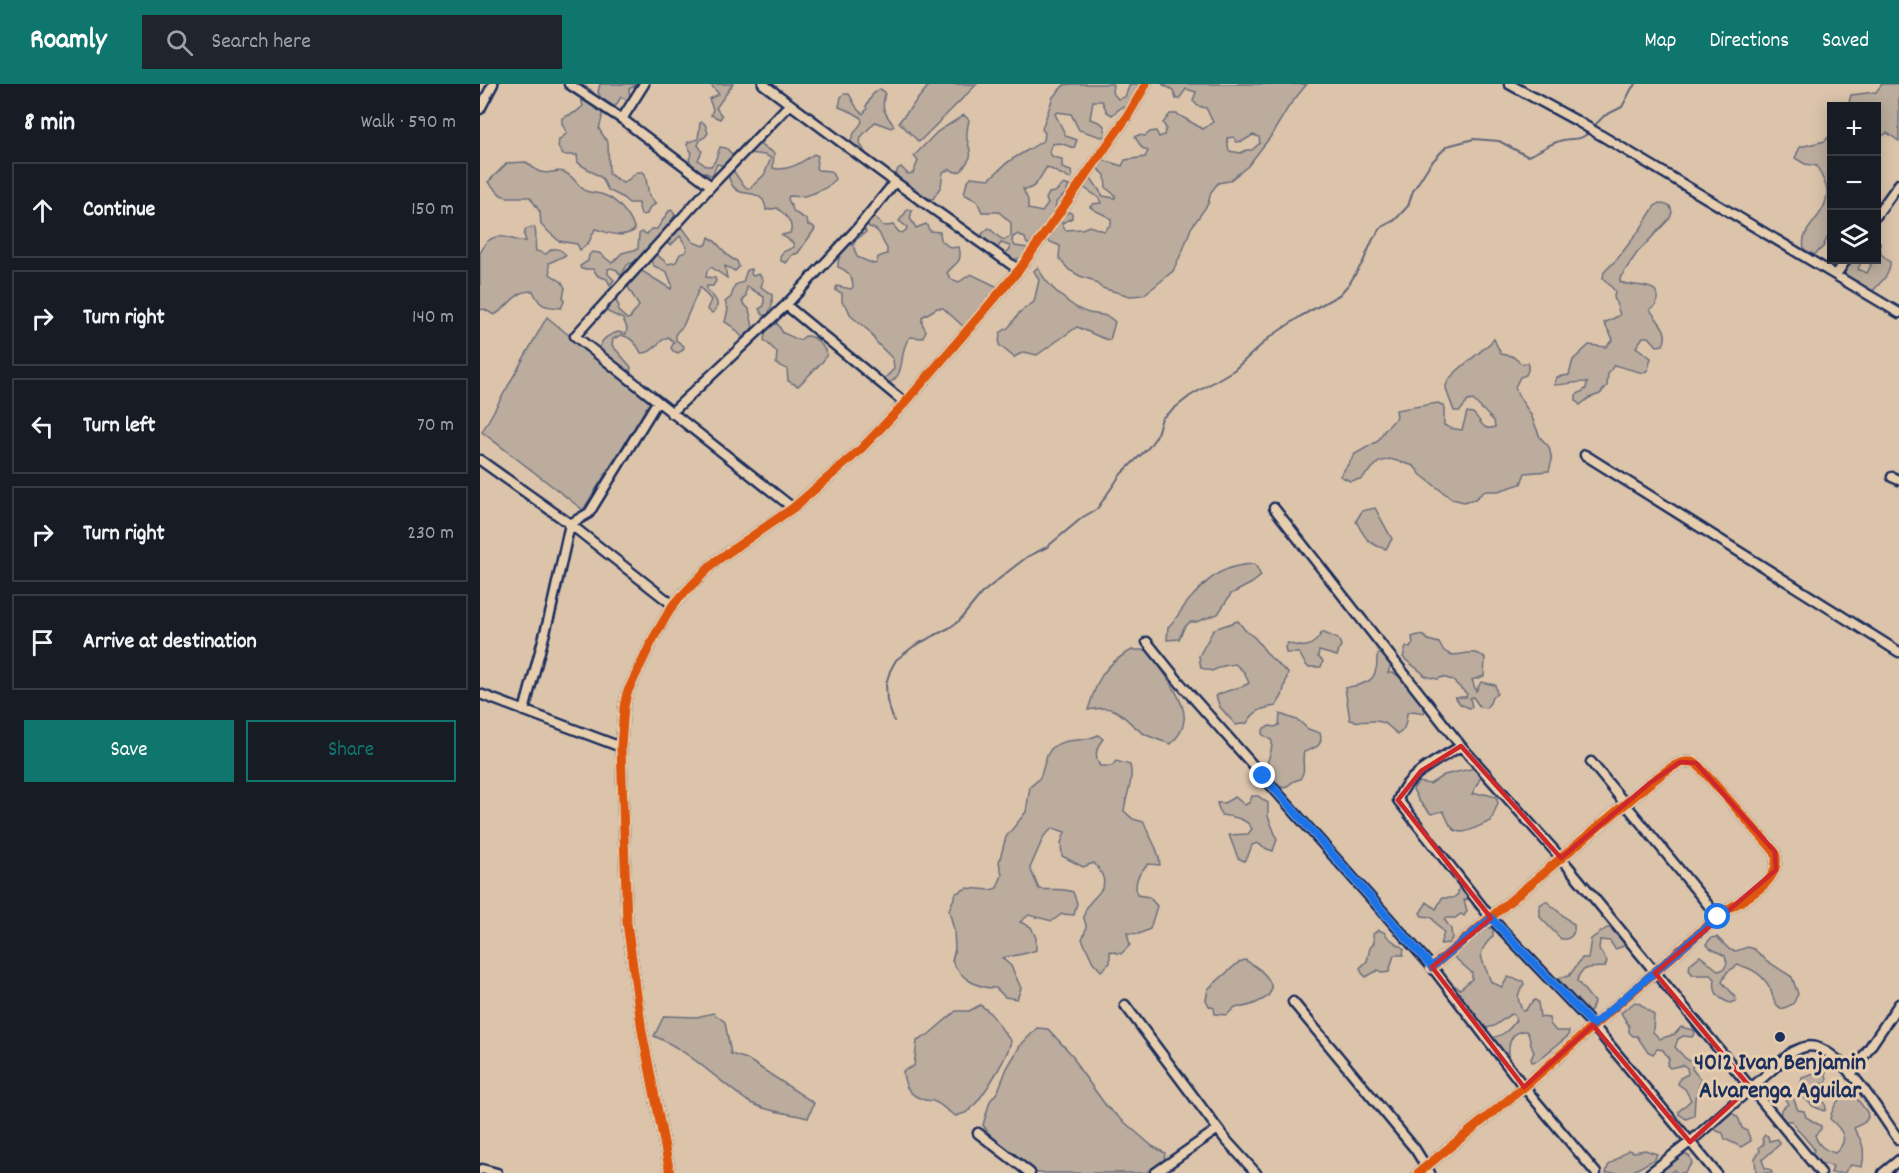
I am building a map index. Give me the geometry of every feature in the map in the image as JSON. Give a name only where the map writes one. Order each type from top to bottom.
[{"type":"street","points":[[480,109],[492,84]]},
{"type":"street","points":[[569,84],[622,119],[711,186]]},
{"type":"street","points":[[622,119],[644,84]]},
{"type":"street","points":[[763,84],[1019,270]]},
{"type":"street","points":[[670,1173],[642,1031],[627,923],[621,747],[627,693],[654,637],[673,605],[716,561],[793,508],[859,451],[905,403],[1019,270],[1127,117],[1146,84]]},
{"type":"street","points":[[1509,84],[1577,121],[1899,313]]},
{"type":"street","points":[[790,104],[711,186],[575,336],[793,508]]},
{"type":"street","points":[[671,413],[786,304],[855,231],[895,182]]},
{"type":"street","points":[[1880,210],[1899,184]]},
{"type":"street","points":[[1836,275],[1843,264]]},
{"type":"street","points":[[786,304],[905,403]]},
{"type":"street","points":[[524,711],[570,524],[589,513],[657,402]]},
{"type":"street","points":[[1585,455],[1899,652]]},
{"type":"street","points":[[480,460],[570,524],[673,605]]},
{"type":"street","points":[[1274,508],[1461,746],[1561,858],[1821,1173]]},
{"type":"street","points":[[1147,642],[1180,683],[1432,967],[1524,1087],[1596,1173]]},
{"type":"street","points":[[480,694],[621,747]]},
{"type":"street","points":[[1461,746],[1421,771],[1401,792],[1398,800],[1491,918],[1593,1025],[1716,1173]]},
{"type":"street","points":[[1591,762],[1718,917]]},
{"type":"street","points":[[1293,1002],[1415,1149],[1425,1171],[1718,917],[1772,878],[1778,861],[1775,852],[1696,763],[1680,762],[1650,783],[1432,967]]},
{"type":"street","points":[[1851,1075],[1899,1004]]},
{"type":"street","points":[[1125,1005],[1218,1129],[1256,1173]]},
{"type":"street","points":[[1650,1173],[1690,1142],[1792,1053],[1805,1046],[1818,1048],[1830,1055],[1851,1075],[1899,1140]]},
{"type":"street","points":[[1155,1173],[1218,1129]]},
{"type":"street","points":[[978,1133],[1030,1173]]},
{"type":"street","points":[[1883,1173],[1899,1160]]},
{"type":"street","points":[[480,1170],[482,1168],[496,1173]]},
{"type":"highlighted area","points":[[1461,746],[1561,858],[1650,783],[1680,762],[1696,763],[1775,852],[1776,870],[1655,973],[1750,1087],[1690,1142],[1593,1025],[1524,1087],[1432,967],[1491,918],[1398,800],[1421,771]]},
{"type":"shaded area","points":[[573,84],[585,86],[593,92],[598,102],[602,116],[599,129],[608,143],[609,174],[623,183],[637,172],[645,174],[649,195],[656,204],[650,207],[647,214],[641,215],[638,203],[629,203],[608,190],[602,178],[578,163],[577,155],[563,155],[558,147],[559,140],[567,133],[562,124],[562,118],[583,106],[581,98],[571,92]]},
{"type":"shaded area","points":[[600,84],[638,84],[629,89],[630,98],[627,100],[621,97],[615,107],[601,98],[598,92]]},
{"type":"shaded area","points":[[710,84],[733,84],[716,108],[722,116],[720,119],[711,115],[713,109],[709,99],[719,94]]},
{"type":"shaded area","points":[[930,84],[977,84],[919,142],[899,122]]},
{"type":"shaded area","points":[[1113,84],[1112,92],[1118,99],[1125,97],[1130,84],[1143,84],[1127,107],[1122,107],[1112,115],[1107,112],[1102,101],[1093,101],[1090,119],[1104,126],[1104,136],[1079,130],[1071,114],[1057,112],[1055,114],[1066,136],[1077,140],[1074,148],[1060,143],[1052,144],[1049,152],[1053,157],[1062,159],[1062,168],[1071,171],[1072,176],[1071,179],[1068,178],[1047,167],[1031,188],[1023,189],[1028,200],[1028,209],[1042,212],[1048,204],[1046,199],[1049,193],[1055,192],[1064,184],[1069,186],[1065,194],[1056,202],[1055,211],[1033,243],[1027,244],[1025,238],[1018,234],[1013,237],[1012,241],[1015,246],[1030,250],[1026,257],[1012,260],[1005,254],[1010,246],[1001,243],[997,249],[984,239],[982,234],[989,228],[1004,240],[1011,236],[1011,223],[999,212],[982,212],[977,201],[964,194],[967,182],[971,177],[989,179],[1008,162],[1044,140],[1045,133],[1042,129],[1053,97],[1064,85]]},
{"type":"shaded area","points":[[1162,84],[1307,84],[1248,166],[1229,181],[1218,183],[1211,192],[1208,204],[1191,228],[1173,271],[1143,295],[1130,296],[1102,288],[1092,280],[1069,270],[1059,258],[1060,246],[1046,240],[1053,228],[1069,212],[1072,218],[1062,223],[1065,230],[1082,229],[1089,226],[1104,231],[1111,224],[1111,219],[1090,207],[1101,203],[1099,198],[1083,187],[1085,182],[1091,178],[1103,196],[1115,198],[1115,195],[1106,188],[1105,175],[1096,167],[1100,159],[1122,166],[1125,160],[1145,157],[1148,151],[1142,148],[1135,137],[1156,131],[1159,137],[1164,135],[1166,128],[1163,123],[1170,114],[1177,114],[1203,129],[1213,122],[1206,108],[1198,106],[1193,101],[1196,92],[1186,89],[1179,99],[1176,99],[1173,90]],"holes":[[[1253,135],[1259,137],[1260,143],[1252,150],[1241,153],[1229,151],[1227,138],[1234,137],[1236,142]]]},
{"type":"shaded area","points":[[1882,84],[1899,84],[1899,141],[1887,133],[1881,137],[1881,102],[1849,102],[1851,95],[1876,92]]},
{"type":"shaded area","points":[[880,89],[885,92],[884,110],[894,126],[891,128],[875,122],[861,137],[860,143],[865,152],[860,153],[850,144],[862,119],[839,107],[841,97],[849,94],[858,110],[863,114],[873,94]]},
{"type":"shaded area","points":[[964,115],[969,120],[967,137],[970,156],[968,162],[961,171],[955,172],[950,169],[943,172],[941,186],[933,199],[918,193],[899,178],[896,174],[898,169],[901,167],[908,174],[913,173],[918,161],[914,156],[937,132]]},
{"type":"shaded area","points":[[702,122],[708,133],[698,145],[702,151],[698,160],[706,166],[711,166],[720,147],[726,148],[733,155],[733,161],[729,164],[717,164],[712,176],[694,170],[689,159],[692,153],[687,145],[688,142],[698,139]]},
{"type":"shaded area","points":[[1827,139],[1827,189],[1817,166],[1805,164],[1795,158],[1800,147]]},
{"type":"shaded area","points":[[757,143],[774,153],[773,168],[784,169],[814,154],[818,156],[816,168],[831,171],[835,179],[812,194],[789,196],[788,199],[794,212],[807,220],[808,225],[815,229],[798,253],[792,255],[786,263],[781,261],[780,256],[794,247],[793,243],[782,235],[790,233],[791,226],[788,219],[777,208],[766,210],[763,200],[759,197],[735,189],[729,178],[729,171],[733,170],[743,185],[749,189],[764,175],[771,158],[748,153]]},
{"type":"shaded area","points":[[526,162],[541,172],[564,172],[586,191],[609,197],[623,210],[635,230],[620,235],[595,229],[589,242],[580,250],[577,244],[559,241],[541,225],[540,212],[530,197],[501,195],[488,182],[507,163]]},
{"type":"shaded area","points":[[1827,192],[1827,238],[1823,247],[1814,255],[1805,252],[1803,244],[1808,230],[1826,201]]},
{"type":"shaded area","points":[[1659,203],[1670,206],[1672,212],[1670,218],[1637,253],[1620,278],[1620,282],[1646,286],[1656,292],[1655,306],[1650,309],[1664,330],[1665,340],[1663,345],[1657,346],[1649,337],[1643,337],[1636,347],[1651,358],[1648,370],[1643,373],[1614,365],[1608,374],[1607,386],[1600,394],[1580,405],[1576,401],[1576,395],[1586,389],[1587,382],[1554,385],[1557,377],[1569,375],[1573,360],[1589,345],[1606,347],[1613,339],[1604,323],[1620,315],[1614,297],[1615,291],[1603,278],[1604,272],[1618,258]]},
{"type":"shaded area","points":[[908,209],[912,211],[910,218],[916,228],[926,224],[930,231],[940,232],[941,240],[950,248],[959,247],[959,260],[947,273],[951,279],[959,282],[971,274],[1000,288],[964,327],[943,308],[937,308],[922,317],[926,331],[922,338],[910,337],[906,342],[898,374],[889,383],[884,379],[894,369],[893,359],[876,342],[870,332],[851,316],[842,302],[842,293],[836,291],[837,286],[851,289],[853,287],[849,274],[838,267],[838,261],[846,246],[861,228],[864,228],[866,232],[853,245],[857,257],[874,264],[877,263],[878,257],[887,254],[887,248],[879,232],[869,227],[866,221],[869,216],[873,216],[883,225],[893,225],[902,233],[907,227],[899,221]]},
{"type":"shaded area","points":[[672,210],[675,215],[660,238],[640,261],[627,265],[621,276],[617,270],[608,269],[608,274],[614,280],[610,285],[607,279],[598,276],[593,269],[581,269],[580,266],[588,261],[592,252],[599,253],[612,263],[622,253],[638,249],[639,234],[642,232],[647,234],[651,229],[657,229]]},
{"type":"shaded area","points":[[534,227],[536,251],[546,254],[556,249],[566,255],[549,263],[550,274],[562,282],[565,288],[561,308],[544,305],[538,301],[533,291],[526,291],[516,296],[494,315],[484,309],[480,310],[480,253],[485,245],[488,241],[498,237],[526,241],[524,235],[526,229]]},
{"type":"shaded area","points":[[682,227],[693,242],[703,246],[707,244],[709,237],[729,257],[737,261],[739,267],[735,271],[725,266],[727,278],[711,267],[707,271],[706,277],[715,278],[716,281],[713,286],[707,286],[707,290],[716,301],[717,307],[712,313],[707,309],[711,300],[700,287],[683,326],[676,333],[676,340],[684,346],[683,350],[678,353],[671,348],[674,342],[668,337],[645,353],[641,353],[628,337],[621,335],[613,339],[612,345],[631,367],[630,373],[618,366],[600,349],[606,338],[618,332],[626,334],[627,328],[623,319],[608,312],[606,306],[610,301],[616,301],[619,306],[618,311],[627,319],[630,318],[639,306],[628,287],[639,271],[671,289],[672,285],[667,272],[654,266],[650,259],[656,254],[668,264],[676,262],[680,254],[686,252],[687,247],[680,236],[671,245],[666,243],[666,240]]},
{"type":"shaded area","points":[[1881,254],[1890,262],[1889,271],[1873,291],[1852,282],[1844,272],[1847,264],[1860,264],[1858,269],[1867,273],[1871,265],[1881,264]]},
{"type":"shaded area","points":[[1038,267],[1052,288],[1067,301],[1082,311],[1106,316],[1115,322],[1110,340],[1077,327],[1037,355],[1024,352],[1014,357],[999,345],[1000,333],[1009,327],[1020,312],[1034,302],[1039,280],[1034,271]]},
{"type":"shaded area","points":[[750,269],[753,276],[759,274],[763,280],[761,287],[772,295],[772,305],[768,315],[763,315],[759,309],[764,306],[764,297],[747,286],[746,296],[742,302],[749,309],[753,327],[743,338],[725,322],[728,309],[725,302],[731,297],[735,285],[743,282],[747,270]]},
{"type":"shaded area","points":[[547,317],[650,403],[583,510],[482,432]]},
{"type":"shaded area","points":[[777,323],[783,333],[796,339],[800,340],[809,336],[815,339],[827,354],[798,386],[788,381],[787,369],[776,364],[777,352],[764,340],[766,328]]},
{"type":"shaded area","points":[[1494,339],[1501,354],[1512,356],[1522,364],[1528,363],[1526,375],[1520,377],[1515,387],[1540,437],[1549,447],[1552,460],[1549,471],[1525,473],[1521,484],[1498,491],[1485,491],[1475,499],[1464,502],[1452,499],[1421,475],[1414,466],[1390,459],[1379,462],[1361,479],[1350,481],[1340,476],[1355,454],[1378,441],[1397,417],[1396,410],[1438,403],[1444,406],[1444,425],[1450,428],[1462,430],[1467,412],[1473,413],[1484,427],[1495,427],[1494,421],[1473,400],[1468,401],[1460,411],[1454,411],[1446,387],[1459,369]]},
{"type":"shaded area","points":[[1375,508],[1392,539],[1386,549],[1368,540],[1356,521],[1362,511]]},
{"type":"shaded area","points":[[1255,564],[1261,576],[1231,594],[1218,614],[1190,622],[1179,639],[1167,640],[1168,627],[1205,583],[1227,569]]},
{"type":"shaded area","points":[[1238,621],[1270,657],[1288,673],[1282,696],[1276,706],[1259,711],[1247,723],[1236,725],[1220,707],[1216,696],[1249,683],[1244,672],[1235,664],[1212,671],[1201,668],[1199,656],[1214,629]]},
{"type":"shaded area","points":[[1322,632],[1338,639],[1341,645],[1337,656],[1319,651],[1318,657],[1323,661],[1321,667],[1308,667],[1299,653],[1286,653],[1285,647],[1288,643],[1308,646]]},
{"type":"shaded area","points":[[1418,635],[1439,643],[1449,654],[1473,653],[1485,658],[1484,676],[1472,680],[1476,691],[1481,682],[1495,685],[1497,694],[1492,697],[1486,708],[1480,707],[1473,697],[1470,698],[1472,707],[1460,704],[1455,697],[1466,697],[1467,694],[1452,680],[1425,676],[1403,657],[1406,647],[1410,648],[1413,643],[1412,637]]},
{"type":"shaded area","points":[[1132,650],[1148,650],[1181,703],[1184,720],[1179,734],[1171,744],[1143,733],[1114,710],[1099,708],[1088,710],[1102,674],[1114,661]]},
{"type":"shaded area","points":[[1382,651],[1392,662],[1388,673],[1394,673],[1403,680],[1426,707],[1424,713],[1413,711],[1407,713],[1404,728],[1398,734],[1388,725],[1378,721],[1350,720],[1345,688],[1370,680],[1376,671],[1377,656]]},
{"type":"shaded area","points":[[1280,714],[1299,721],[1308,729],[1320,733],[1321,737],[1318,746],[1304,752],[1303,772],[1300,779],[1285,788],[1279,786],[1267,773],[1272,741],[1262,734],[1264,728],[1279,725]]},
{"type":"shaded area","points":[[1098,735],[1103,739],[1097,752],[1100,766],[1112,766],[1116,761],[1130,765],[1130,783],[1124,811],[1133,819],[1144,822],[1158,853],[1160,865],[1148,864],[1139,875],[1136,886],[1137,895],[1149,897],[1157,906],[1150,929],[1139,934],[1127,933],[1130,945],[1121,954],[1110,951],[1110,963],[1101,971],[1093,962],[1082,939],[1086,928],[1084,917],[1086,909],[1100,892],[1104,880],[1094,863],[1083,867],[1062,856],[1061,843],[1065,832],[1053,828],[1044,836],[1030,868],[1039,889],[1073,892],[1077,903],[1074,915],[1062,914],[1052,921],[1029,915],[1020,922],[1031,927],[1036,938],[1036,950],[1002,958],[1011,966],[1021,988],[1017,999],[1005,997],[996,988],[983,987],[970,981],[955,967],[952,961],[955,949],[954,930],[949,910],[956,893],[967,888],[991,890],[997,888],[1002,875],[999,862],[1006,837],[1026,812],[1030,787],[1040,777],[1050,750],[1064,742]]},
{"type":"shaded area","points":[[1479,767],[1483,773],[1472,794],[1496,797],[1498,803],[1491,821],[1464,832],[1454,830],[1443,811],[1431,814],[1419,801],[1413,789],[1418,782],[1430,784],[1444,775]]},
{"type":"shaded area","points":[[1252,796],[1258,796],[1268,803],[1268,816],[1277,839],[1273,851],[1257,843],[1252,845],[1244,861],[1238,858],[1229,835],[1248,834],[1252,829],[1243,820],[1221,815],[1217,803],[1224,803],[1235,797],[1245,805],[1250,802]]},
{"type":"shaded area","points":[[1461,883],[1474,889],[1486,906],[1481,912],[1475,908],[1470,899],[1464,900],[1467,911],[1464,916],[1461,914],[1455,918],[1444,919],[1451,929],[1452,938],[1449,943],[1440,944],[1444,933],[1431,917],[1422,916],[1420,913],[1427,902],[1436,909],[1442,898],[1453,898],[1458,894]]},
{"type":"shaded area","points":[[1546,901],[1574,925],[1573,934],[1570,937],[1561,939],[1540,917],[1540,905]]},
{"type":"shaded area","points":[[1493,928],[1493,936],[1481,953],[1491,982],[1502,987],[1508,977],[1523,981],[1524,984],[1518,998],[1523,1011],[1535,1000],[1538,1002],[1540,1017],[1549,1018],[1550,1024],[1556,1031],[1569,1031],[1568,1036],[1537,1061],[1532,1062],[1534,1052],[1526,1031],[1514,1035],[1509,1046],[1509,1055],[1506,1056],[1492,1041],[1492,1038],[1503,1034],[1511,1027],[1516,1020],[1514,1015],[1511,1014],[1494,1026],[1483,1029],[1449,986],[1451,983],[1460,989],[1472,979],[1472,973],[1452,955],[1478,932]]},
{"type":"shaded area","points":[[1610,928],[1623,941],[1624,946],[1615,949],[1610,941],[1600,940],[1599,949],[1607,961],[1605,967],[1588,968],[1581,972],[1577,981],[1594,1002],[1591,1011],[1588,1012],[1558,978],[1569,976],[1582,958],[1588,958],[1591,939]]},
{"type":"shaded area","points":[[1378,930],[1384,932],[1404,949],[1403,955],[1394,955],[1389,972],[1383,973],[1378,970],[1366,977],[1360,968],[1367,961],[1370,948],[1374,943],[1373,934]]},
{"type":"shaded area","points":[[1717,937],[1730,950],[1736,951],[1748,947],[1754,949],[1767,961],[1792,977],[1798,994],[1793,1004],[1782,1009],[1779,1007],[1764,979],[1743,966],[1738,965],[1727,972],[1722,982],[1734,995],[1736,1001],[1730,1003],[1717,994],[1715,979],[1711,975],[1693,975],[1689,970],[1690,964],[1700,956],[1719,971],[1724,969],[1727,963],[1725,956],[1706,944],[1711,938]]},
{"type":"shaded area","points":[[1245,960],[1269,980],[1271,992],[1255,1003],[1235,1007],[1227,1015],[1215,1014],[1214,1008],[1209,1006],[1206,1000],[1208,989],[1239,962]]},
{"type":"shaded area","points":[[1635,1002],[1654,1015],[1653,1032],[1660,1039],[1675,1034],[1681,1027],[1695,1032],[1692,1037],[1683,1036],[1678,1039],[1675,1047],[1693,1063],[1692,1069],[1701,1080],[1695,1098],[1694,1116],[1686,1119],[1679,1114],[1679,1111],[1691,1100],[1685,1089],[1678,1084],[1680,1078],[1688,1074],[1687,1068],[1683,1065],[1670,1068],[1667,1065],[1669,1059],[1663,1050],[1657,1049],[1653,1054],[1647,1051],[1637,1036],[1629,1032],[1629,1026],[1621,1013]]},
{"type":"shaded area","points":[[980,1005],[994,1017],[1011,1041],[1005,1058],[978,1101],[971,1109],[956,1116],[937,1103],[912,1093],[906,1086],[903,1071],[914,1066],[917,1041],[928,1035],[956,1011],[969,1011]]},
{"type":"shaded area","points":[[713,1013],[725,1022],[731,1054],[747,1059],[814,1103],[808,1118],[753,1104],[691,1057],[654,1036],[664,1016],[697,1017]]},
{"type":"shaded area","points":[[1037,1028],[1048,1029],[1073,1056],[1078,1067],[1107,1107],[1152,1146],[1165,1153],[1164,1160],[1145,1173],[1037,1173],[988,1133],[983,1125],[990,1101],[998,1091],[1007,1068],[1020,1046]]},
{"type":"shaded area","points":[[1823,1071],[1826,1073],[1826,1084],[1820,1084],[1813,1090],[1817,1098],[1825,1103],[1824,1111],[1813,1106],[1802,1096],[1800,1090],[1802,1078]]},
{"type":"shaded area","points":[[1783,1087],[1792,1095],[1798,1110],[1804,1111],[1806,1117],[1821,1126],[1815,1135],[1820,1145],[1835,1153],[1840,1149],[1843,1136],[1830,1119],[1831,1114],[1840,1099],[1852,1092],[1867,1112],[1868,1117],[1865,1122],[1854,1128],[1863,1148],[1862,1167],[1851,1165],[1844,1173],[1831,1173],[1833,1166],[1816,1162],[1813,1155],[1814,1149],[1792,1121],[1780,1119],[1781,1110],[1788,1104],[1780,1090]]},
{"type":"shaded area","points":[[1727,1113],[1737,1117],[1751,1141],[1741,1147],[1725,1139],[1723,1133],[1717,1131],[1713,1126]]},
{"type":"shaded area","points":[[1765,1135],[1768,1136],[1769,1141],[1778,1139],[1780,1144],[1762,1160],[1765,1168],[1771,1170],[1772,1173],[1756,1173],[1755,1158],[1760,1151],[1759,1147],[1764,1144],[1762,1139]]},
{"type":"shaded area","points":[[1628,1150],[1634,1152],[1645,1150],[1657,1154],[1655,1159],[1630,1173],[1606,1173],[1608,1166]]},
{"type":"shaded area","points":[[1683,1152],[1690,1157],[1692,1163],[1684,1173],[1677,1173],[1674,1170],[1670,1173],[1662,1173],[1661,1170]]},
{"type":"waterway","points":[[1593,127],[1604,116],[1622,107],[1636,84]]},
{"type":"waterway","points":[[894,721],[887,701],[886,684],[896,660],[914,646],[959,621],[981,594],[1010,570],[1027,557],[1047,547],[1083,517],[1097,509],[1121,474],[1156,437],[1162,418],[1190,396],[1234,370],[1270,337],[1301,316],[1339,295],[1363,262],[1373,239],[1382,227],[1395,220],[1408,206],[1413,191],[1430,164],[1447,146],[1474,139],[1499,141],[1527,156],[1558,141],[1581,138],[1590,131]]},
{"type":"cycle path","points":[[670,1173],[642,1031],[627,923],[621,747],[627,693],[654,637],[673,605],[716,561],[793,508],[859,451],[905,403],[1019,270],[1127,117],[1146,84]]},
{"type":"cycle path","points":[[1418,1173],[1524,1087],[1723,912],[1751,895],[1768,881],[1774,872],[1775,852],[1696,763],[1677,764],[1650,783],[1432,967]]},
{"type":"place","name":"4012 Ivan Benjamin Alvarenga Aguilar","points":[[1780,1037]]},
{"type":"route","points":[[1263,776],[1432,967],[1491,918],[1593,1025],[1718,917]]}]
